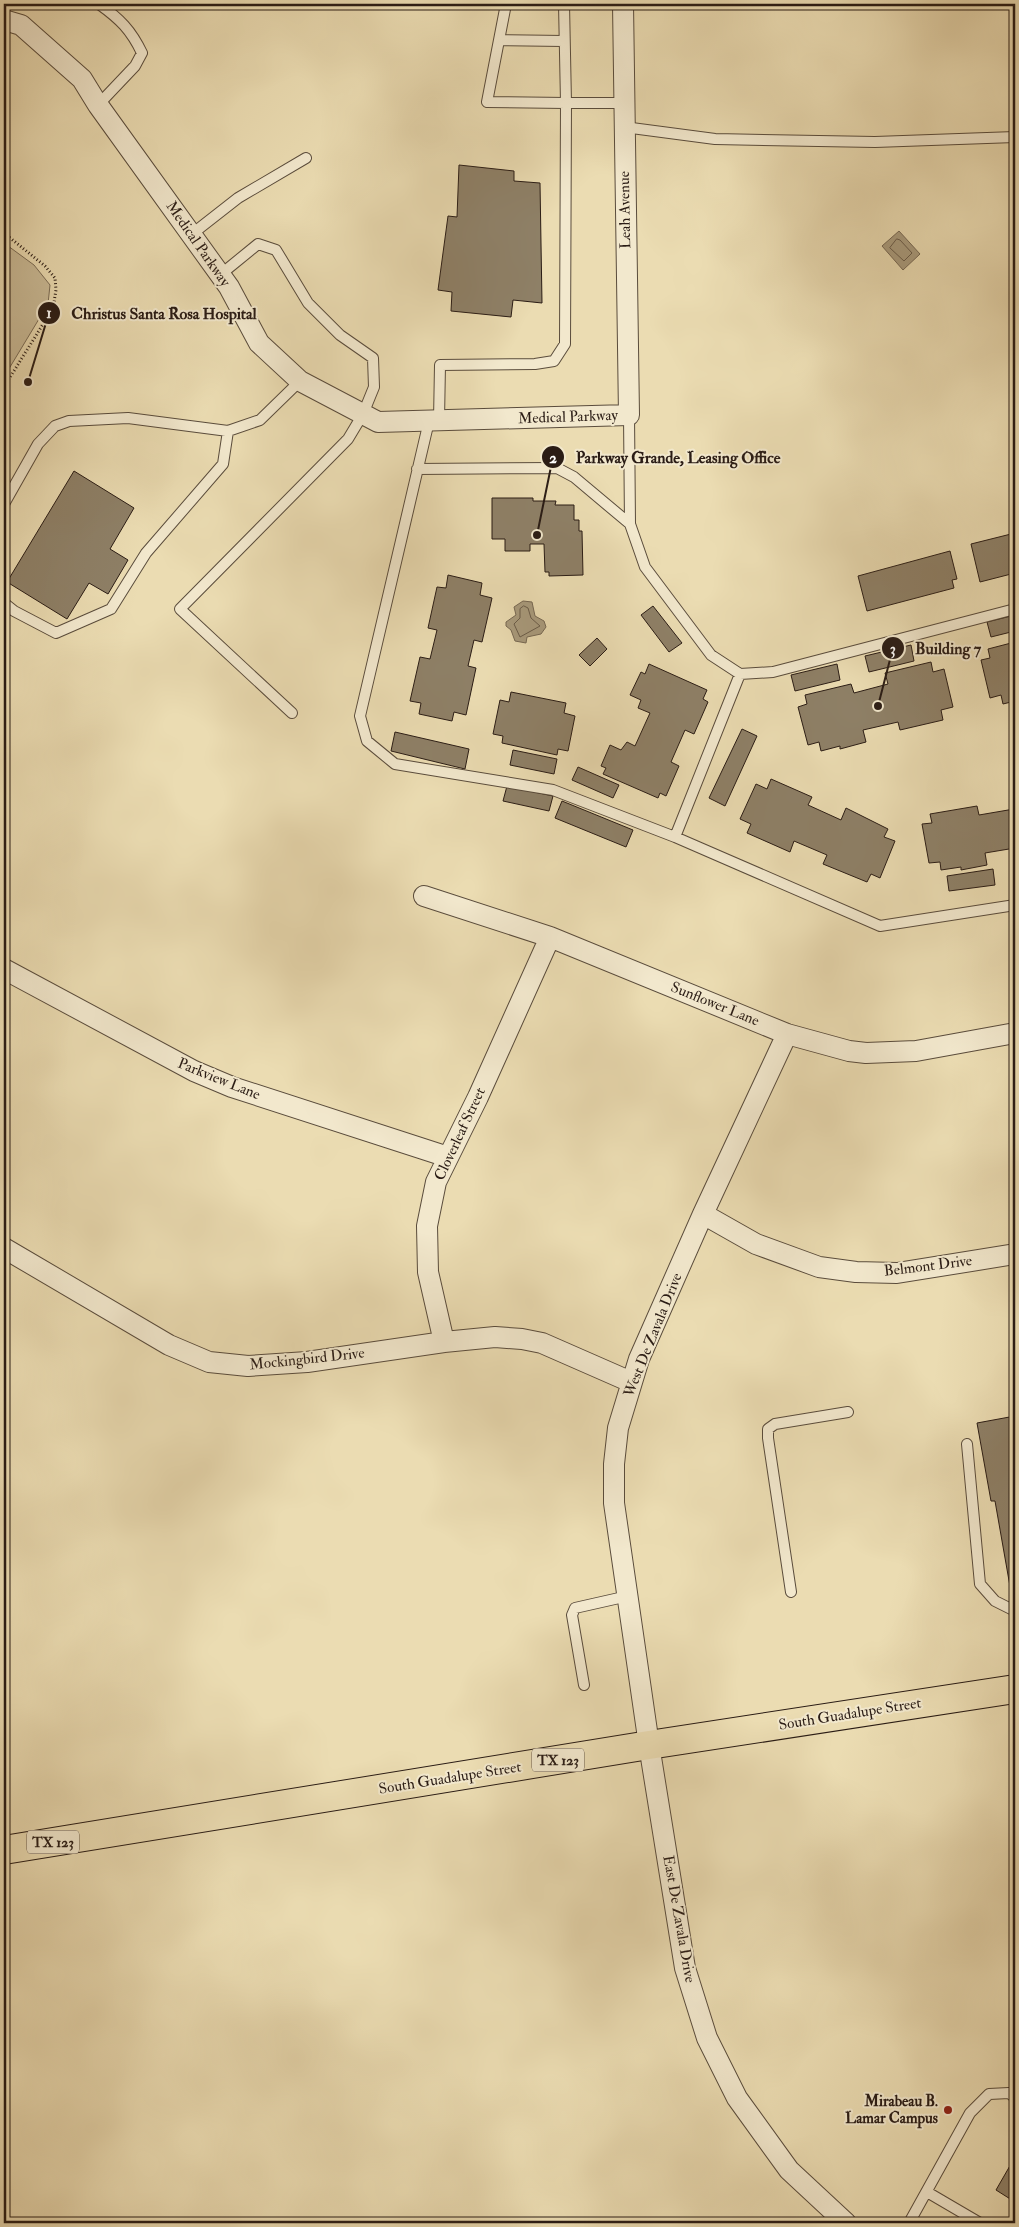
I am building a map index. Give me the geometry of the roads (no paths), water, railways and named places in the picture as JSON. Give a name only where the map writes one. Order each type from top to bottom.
[{"type":"main road","name":"South Guadalupe Street","points":[[4,1850],[649,1745],[1015,1689]]},
{"type":"street","name":"Leah Avenue","points":[[623,4],[629,415]]},
{"type":"street","name":"Medical Parkway","points":[[4,20],[21,25],[82,80],[229,287],[259,343],[300,381],[378,422],[629,415]]},
{"type":"street","name":"Sunflower Lane","points":[[424,896],[550,937],[787,1034],[866,1053],[916,1051],[1015,1033]]},
{"type":"street","name":"Cloverleaf Street","points":[[444,1342],[428,1272],[427,1226],[436,1182],[478,1097],[550,937]]},
{"type":"street","name":"Parkview Lane","points":[[4,969],[194,1071],[224,1084],[448,1157]]},
{"type":"street","name":"West De Zavala Drive","points":[[649,1745],[614,1503],[614,1464],[618,1428],[631,1382],[703,1214],[787,1034]]},
{"type":"street","name":"Belmont Drive","points":[[703,1214],[756,1244],[819,1267],[856,1272],[898,1273],[1015,1254]]},
{"type":"street","name":"Mockingbird Drive","points":[[4,1248],[169,1345],[209,1362],[248,1366],[307,1362],[444,1342],[495,1337],[522,1339],[542,1344],[631,1382]]},
{"type":"street","name":"East De Zavala Drive","points":[[649,1745],[685,1968],[707,2038],[737,2098],[789,2170],[846,2223]]},
{"type":"lane","points":[[98,105],[135,66],[142,53],[133,34],[118,18],[99,4]]},
{"type":"lane","points":[[506,4],[488,102],[623,103]]},
{"type":"lane","points":[[564,4],[566,103],[565,344],[554,361],[535,364],[440,366],[434,421],[417,469],[360,716],[367,741],[395,764],[553,790],[674,837],[880,926],[1015,904]]},
{"type":"lane","points":[[499,40],[564,41]]},
{"type":"lane","points":[[624,127],[715,139],[875,142],[1015,138]]},
{"type":"lane","points":[[192,234],[238,198],[306,158]]},
{"type":"lane","points":[[220,275],[258,244],[276,250],[308,303],[340,335],[373,358],[374,387],[363,414],[348,439],[180,609],[292,714]]},
{"type":"lane","points":[[4,504],[38,444],[55,426],[69,421],[128,418],[228,431],[260,420],[300,381]]},
{"type":"lane","points":[[629,415],[630,524],[645,567],[711,655],[740,674],[773,672],[1015,609]]},
{"type":"lane","points":[[4,603],[14,611],[56,633],[111,609],[146,553],[223,464],[228,431]]},
{"type":"lane","points":[[417,469],[557,468],[574,477],[630,524]]},
{"type":"lane","points":[[674,837],[740,674]]},
{"type":"lane","points":[[791,1592],[768,1429],[775,1424],[848,1412]]},
{"type":"lane","points":[[967,1444],[980,1584],[996,1602],[1015,1611]]},
{"type":"lane","points":[[584,1685],[572,1615],[575,1608],[628,1596]]},
{"type":"lane","points":[[909,2223],[970,2113],[989,2094],[1009,2093],[1015,2098]]},
{"type":"lane","points":[[927,2192],[980,2223]]},
{"type":"water","points":[[899,231],[920,254],[903,270],[882,246]]},
{"type":"water","points":[[523,601],[532,602],[535,616],[544,621],[546,627],[541,634],[527,637],[526,643],[515,641],[511,630],[506,626],[506,622],[516,615],[514,607]]},
{"type":"place","name":"Christus Santa Rosa Hospital","points":[[28,382]]},
{"type":"place","name":"Parkway Grande, Leasing Office","points":[[537,535]]},
{"type":"place","name":"Building 7","points":[[878,706]]},
{"type":"place","name":"Mirabeau B. Lamar Campus","points":[[948,2110]]}]
